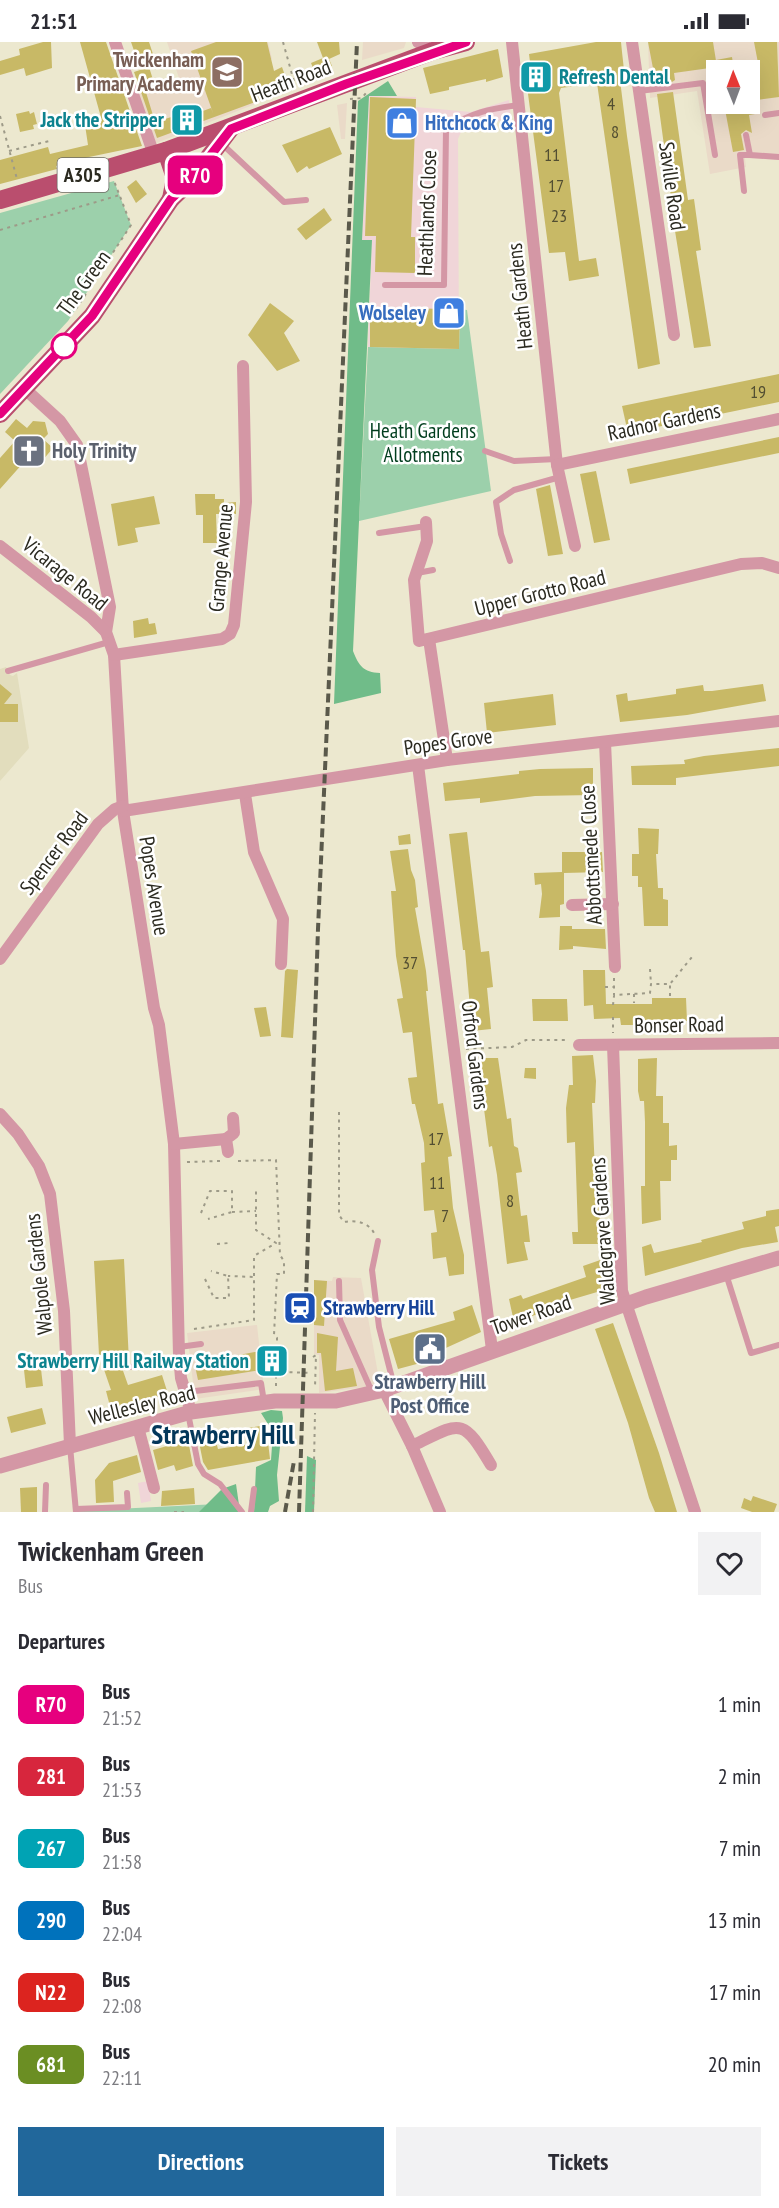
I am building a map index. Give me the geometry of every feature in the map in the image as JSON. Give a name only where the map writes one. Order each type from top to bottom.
[{"type":"main road","name":"Heath Road","points":[[160,153],[226,136],[425,47],[466,42]]},
{"type":"main road","name":"The Green","points":[[0,414],[92,316],[171,199],[193,178],[226,136]]},
{"type":"main road","name":"A305","points":[[0,200],[160,153]]},
{"type":"main road","points":[[160,153],[175,178],[171,199]]},
{"type":"street","points":[[115,42],[160,153]]},
{"type":"street","name":"Heath Gardens","points":[[512,42],[558,467],[575,546]]},
{"type":"street","name":"Saville Road","points":[[632,42],[674,335]]},
{"type":"street","name":"Grange Avenue","points":[[114,655],[222,639],[230,634],[234,625],[246,502],[243,366]]},
{"type":"street","name":"Popes Avenue","points":[[25,389],[60,420],[77,445],[110,607],[108,637],[114,655],[123,808],[136,907],[159,1025],[174,1144],[178,1347],[189,1412]]},
{"type":"street","name":"Radnor Gardens","points":[[558,467],[779,419]]},
{"type":"street","points":[[427,524],[427,541],[414,580],[419,642],[429,639],[447,760]]},
{"type":"street","name":"Vicarage Road","points":[[0,546],[91,617],[108,637]]},
{"type":"street","name":"Upper Grotto Road","points":[[429,639],[741,564],[762,563],[779,568]]},
{"type":"street","name":"Popes Grove","points":[[123,808],[245,794],[447,760],[779,722]]},
{"type":"street","name":"Abbottsmede Close","points":[[605,742],[616,970]]},
{"type":"street","name":"Orford Gardens","points":[[418,765],[492,1350]]},
{"type":"street","points":[[245,794],[254,852],[283,919],[281,964]]},
{"type":"street","name":"Spencer Road","points":[[0,959],[98,824],[115,808],[123,808]]},
{"type":"street","points":[[572,905],[614,904]]},
{"type":"street","name":"Bonser Road","points":[[579,1045],[779,1043]]},
{"type":"street","name":"Waldegrave Gardens","points":[[613,1045],[622,1291],[695,1512]]},
{"type":"street","name":"Walpole Gardens","points":[[0,1114],[18,1134],[39,1166],[50,1194],[64,1311],[70,1445]]},
{"type":"street","points":[[174,1144],[226,1139],[234,1133],[232,1118]]},
{"type":"street","points":[[226,1139],[226,1158]]},
{"type":"street","name":"Tower Road","points":[[297,1402],[315,1398],[336,1401],[384,1390],[448,1369],[492,1350],[626,1305],[779,1258]]},
{"type":"street","points":[[384,1390],[412,1446],[440,1512]]},
{"type":"street","name":"Wellesley Road","points":[[0,1466],[189,1412],[269,1402],[297,1402]]},
{"type":"street","points":[[138,1427],[154,1488]]},
{"type":"street","points":[[412,1446],[445,1430],[460,1427],[472,1433],[491,1465]]},
{"type":"lane","points":[[639,91],[704,83],[715,155]]},
{"type":"lane","name":"Heathlands Close","points":[[385,285],[444,285],[446,129],[466,116],[486,109],[520,105]]},
{"type":"lane","points":[[765,115],[779,113]]},
{"type":"lane","points":[[746,135],[750,155]]},
{"type":"lane","points":[[226,136],[284,202],[306,200]]},
{"type":"lane","points":[[744,191],[740,155],[779,157]]},
{"type":"lane","points":[[485,451],[514,461],[558,467]]},
{"type":"lane","points":[[510,561],[501,534],[496,502],[558,467]]},
{"type":"lane","points":[[379,533],[427,524]]},
{"type":"lane","points":[[417,573],[433,570]]},
{"type":"lane","points":[[8,671],[108,637]]},
{"type":"lane","points":[[378,1241],[372,1270],[384,1390]]},
{"type":"lane","points":[[726,1274],[751,1353],[779,1345]]},
{"type":"lane","points":[[339,1281],[340,1320],[384,1390]]},
{"type":"lane","points":[[178,1347],[201,1344]]},
{"type":"lane","points":[[129,1368],[179,1363]]},
{"type":"lane","points":[[187,1392],[261,1383],[269,1402]]},
{"type":"lane","points":[[189,1412],[198,1464],[204,1474],[220,1484],[242,1512]]},
{"type":"lane","points":[[70,1445],[76,1510],[128,1507],[127,1493]]},
{"type":"lane","points":[[45,1512],[46,1485]]},
{"type":"lane","points":[[251,1512],[254,1489]]},
{"type":"path","points":[[283,42],[297,92]]},
{"type":"path","points":[[0,116],[21,194]]},
{"type":"path","points":[[9,152],[49,141]]},
{"type":"path","points":[[75,311],[131,225],[114,181]]},
{"type":"path","points":[[0,230],[120,195]]},
{"type":"path","points":[[670,996],[670,984],[692,957]]},
{"type":"path","points":[[614,995],[651,993],[650,969]]},
{"type":"path","points":[[613,1005],[616,970]]},
{"type":"path","points":[[651,984],[670,984]]},
{"type":"path","points":[[606,987],[613,987]]},
{"type":"path","points":[[634,994],[634,1004]]},
{"type":"path","points":[[670,1020],[671,1034]]},
{"type":"path","points":[[635,1025],[635,1034]]},
{"type":"path","points":[[455,1049],[512,1047],[526,1040],[572,1040],[579,1045]]},
{"type":"path","points":[[339,1112],[339,1215],[344,1222],[357,1220],[372,1228],[378,1241]]},
{"type":"path","points":[[175,1162],[226,1158],[276,1160],[280,1255],[285,1261],[284,1274],[277,1274],[274,1335],[277,1338],[277,1350]]},
{"type":"path","points":[[201,1213],[210,1191],[232,1191],[232,1212]]},
{"type":"path","points":[[194,1329],[254,1320],[254,1256],[276,1243],[256,1230],[256,1191]]},
{"type":"path","points":[[208,1219],[232,1212],[256,1211]]},
{"type":"path","points":[[217,1244],[229,1243]]},
{"type":"path","points":[[211,1270],[228,1276],[254,1277]]},
{"type":"path","points":[[205,1279],[213,1298],[230,1298],[228,1276]]},
{"type":"path","points":[[216,1326],[218,1321]]},
{"type":"path","points":[[282,1355],[287,1354]]},
{"type":"path","points":[[313,1356],[316,1355],[313,1512]]},
{"type":"path","points":[[269,1402],[276,1367]]},
{"type":"path","points":[[282,1371],[312,1373]]},
{"type":"path","points":[[174,1512],[184,1512]]},
{"type":"shaded area","points":[[167,42],[268,42],[272,59],[253,64],[276,88],[278,95],[154,144],[137,94],[180,81]]},
{"type":"shaded area","points":[[363,42],[406,42],[404,48],[362,60]]},
{"type":"shaded area","points":[[648,42],[779,42],[779,160],[745,158],[746,167],[710,174],[697,91],[650,98]]},
{"type":"shaded area","points":[[369,96],[416,97],[416,107],[471,112],[509,100],[511,119],[471,125],[461,132],[458,139],[459,349],[368,347],[372,241],[362,240]]},
{"type":"shaded area","points":[[347,103],[345,139],[341,139],[337,105]]},
{"type":"shaded area","points":[[6,667],[10,675],[17,673],[29,748],[0,781],[0,669]]},
{"type":"shaded area","points":[[333,1277],[361,1278],[380,1385],[319,1393],[319,1355],[314,1354],[314,1280],[332,1281]]},
{"type":"shaded area","points":[[257,1325],[264,1389],[195,1399],[187,1333]]},
{"type":"shaded area","points":[[148,1481],[151,1501],[141,1503],[138,1483]]},
{"type":"green space","points":[[388,81],[397,96],[369,96],[362,240],[372,240],[353,651],[362,667],[380,673],[381,693],[334,704],[358,101]]},
{"type":"green space","points":[[114,181],[131,225],[68,321],[0,394],[0,213]]},
{"type":"green space","name":"Heath Gardens Allotments","points":[[460,309],[467,310],[491,491],[359,521],[368,347],[459,349]]},
{"type":"green space","points":[[271,1410],[282,1411],[283,1418],[277,1475],[279,1501],[270,1506],[268,1512],[254,1512],[256,1467],[271,1460],[273,1432],[261,1413]]},
{"type":"green space","points":[[307,1456],[316,1460],[314,1512],[305,1512]]},
{"type":"green space","points":[[236,1484],[240,1512],[199,1512],[222,1489]]},
{"type":"green space","points":[[218,1504],[228,1512],[74,1512],[74,1511]]},
{"type":"building","points":[[51,42],[52,68],[26,76],[24,68],[0,75],[0,61],[20,55],[19,49]]},
{"type":"building","points":[[80,42],[106,42],[142,146],[89,157],[56,166],[57,169],[0,184],[0,160],[48,147],[50,154],[88,145],[85,125],[102,121]]},
{"type":"building","points":[[131,42],[149,42],[155,60],[139,65]]},
{"type":"building","points":[[216,42],[267,42],[274,71],[282,67],[288,84],[275,89],[277,94],[157,138],[134,72],[149,67],[155,86],[145,89],[155,122],[178,115],[177,110],[189,105],[192,115],[211,108],[213,113],[191,51]]},
{"type":"building","points":[[317,42],[339,42],[340,54],[329,59],[332,66],[315,73],[311,63],[323,58]]},
{"type":"building","points":[[596,42],[621,42],[625,79],[620,80],[660,364],[638,369],[597,83],[561,88],[559,93],[579,261],[596,258],[599,276],[569,281],[565,252],[549,253],[525,71],[531,70],[529,54]]},
{"type":"building","points":[[648,42],[713,42],[716,60],[706,60],[706,69],[674,73],[675,80],[672,82],[656,84]]},
{"type":"building","points":[[754,42],[777,42],[779,97],[760,100],[760,60],[757,60]]},
{"type":"building","points":[[498,49],[503,77],[486,82],[486,79],[449,87],[449,90],[430,94],[423,68]]},
{"type":"building","points":[[732,57],[732,60],[716,60]]},
{"type":"building","points":[[673,92],[688,200],[694,199],[701,250],[696,251],[711,346],[694,348],[675,231],[681,230],[676,196],[671,197],[657,94]]},
{"type":"building","points":[[370,97],[416,99],[411,237],[415,237],[415,273],[375,272],[376,236],[365,236]]},
{"type":"building","points":[[29,111],[30,114],[34,112],[37,124],[33,125],[34,129],[20,132],[16,114]]},
{"type":"building","points":[[726,114],[755,114],[749,115],[752,133],[746,130],[741,134],[744,150],[733,152]]},
{"type":"building","points":[[330,127],[342,154],[309,169],[307,166],[297,173],[282,145]]},
{"type":"building","points":[[136,180],[147,194],[136,203],[127,187]]},
{"type":"building","points":[[324,208],[332,220],[306,240],[297,229]]},
{"type":"building","points":[[270,303],[294,321],[284,333],[300,361],[277,371],[248,335]]},
{"type":"building","points":[[370,308],[460,309],[459,349],[370,347]]},
{"type":"building","points":[[779,374],[779,402],[628,433],[622,406]]},
{"type":"building","name":"Holy Trinity","points":[[16,419],[27,428],[33,421],[45,422],[48,434],[43,439],[53,448],[42,461],[32,453],[0,489],[0,458],[15,441],[5,432]]},
{"type":"building","points":[[779,437],[779,453],[630,484],[627,469]]},
{"type":"building","points":[[596,471],[610,540],[594,543],[580,474]]},
{"type":"building","points":[[550,485],[563,554],[548,556],[536,489]]},
{"type":"building","points":[[195,494],[215,494],[215,499],[224,499],[224,503],[236,502],[236,514],[216,514],[217,543],[203,543],[203,515],[196,515]]},
{"type":"building","points":[[154,496],[160,524],[135,528],[138,542],[118,546],[111,504]]},
{"type":"building","points":[[148,618],[149,624],[155,623],[157,634],[134,638],[133,621]]},
{"type":"building","points":[[0,684],[12,694],[4,704],[18,704],[18,722],[0,722]]},
{"type":"building","points":[[763,684],[766,701],[687,715],[620,722],[616,695],[627,693],[628,701],[676,694],[676,689],[703,685],[704,691],[712,691]]},
{"type":"building","points":[[553,694],[556,725],[487,733],[484,703]]},
{"type":"building","points":[[779,748],[779,766],[676,778],[676,785],[632,785],[631,766],[685,764],[684,760],[704,756]]},
{"type":"building","points":[[593,768],[593,795],[535,796],[480,803],[480,798],[445,801],[443,783],[519,774],[519,771]]},
{"type":"building","points":[[638,828],[659,829],[658,854],[656,854],[658,888],[663,888],[663,899],[668,900],[668,926],[644,926],[642,887],[638,887],[638,876],[632,876],[632,854],[639,854]]},
{"type":"building","points":[[467,832],[481,952],[489,951],[493,987],[487,988],[491,1029],[472,1031],[465,950],[463,950],[449,834]]},
{"type":"building","points":[[410,834],[411,844],[399,845],[398,836]]},
{"type":"building","points":[[408,849],[415,880],[418,907],[415,908],[426,971],[438,1104],[443,1103],[452,1156],[448,1157],[453,1208],[464,1255],[464,1274],[449,1276],[446,1257],[433,1259],[431,1233],[437,1232],[434,1210],[424,1211],[421,1163],[425,1162],[424,1143],[415,1104],[412,1104],[408,1078],[417,1077],[412,1032],[403,1033],[397,999],[403,998],[396,956],[391,891],[396,891],[390,851]]},
{"type":"building","points":[[562,852],[602,852],[603,872],[564,873],[564,904],[560,905],[560,917],[539,918],[541,884],[535,885],[534,873],[562,872]]},
{"type":"building","points":[[560,926],[572,926],[572,929],[605,929],[606,949],[573,946],[573,949],[559,950]]},
{"type":"building","points":[[287,969],[298,970],[293,1038],[281,1037],[285,971]]},
{"type":"building","points":[[583,970],[605,970],[606,1004],[652,1004],[652,998],[686,998],[687,1021],[654,1020],[653,1025],[621,1025],[620,1018],[594,1019],[593,1005],[584,1006]]},
{"type":"building","points":[[532,999],[567,999],[568,1021],[533,1021]]},
{"type":"building","points":[[266,1007],[271,1036],[260,1037],[254,1008]]},
{"type":"building","points":[[593,1055],[596,1081],[595,1103],[592,1103],[596,1196],[599,1196],[600,1214],[598,1244],[573,1244],[572,1232],[578,1232],[575,1142],[567,1143],[566,1108],[569,1085],[573,1085],[572,1056]]},
{"type":"building","points":[[481,1058],[498,1058],[507,1119],[511,1118],[514,1146],[518,1148],[522,1172],[516,1173],[521,1216],[527,1215],[530,1242],[524,1242],[528,1260],[507,1264],[497,1175],[492,1146],[489,1147],[479,1071],[482,1071]]},
{"type":"building","points":[[657,1058],[656,1096],[663,1096],[663,1123],[669,1123],[669,1146],[677,1145],[677,1160],[671,1160],[671,1181],[660,1181],[661,1220],[642,1224],[641,1186],[645,1186],[645,1122],[644,1101],[640,1101],[638,1091],[638,1059]]},
{"type":"building","points":[[525,1068],[536,1068],[536,1079],[524,1078]]},
{"type":"building","points":[[779,1209],[779,1226],[775,1227],[778,1242],[742,1248],[645,1276],[642,1247],[651,1244],[654,1253],[702,1242],[701,1240],[744,1229],[742,1222],[766,1216],[766,1211]]},
{"type":"building","points":[[606,1258],[610,1275],[603,1277],[604,1290],[570,1300],[571,1303],[514,1322],[509,1299],[521,1295],[523,1299],[586,1277],[583,1266]]},
{"type":"building","points":[[124,1259],[129,1362],[121,1365],[128,1385],[162,1375],[168,1394],[111,1410],[106,1391],[111,1390],[99,1355],[94,1261]]},
{"type":"building","points":[[314,1280],[327,1281],[324,1326],[314,1325]]},
{"type":"building","points":[[472,1305],[481,1332],[437,1352],[439,1358],[398,1369],[389,1339],[455,1320],[453,1312]]},
{"type":"building","points":[[613,1323],[659,1453],[677,1512],[655,1512],[649,1498],[628,1423],[595,1329]]},
{"type":"building","points":[[317,1333],[338,1337],[336,1371],[353,1368],[357,1386],[325,1391],[321,1353],[317,1353]]},
{"type":"building","points":[[266,1350],[281,1350],[279,1367],[198,1380],[195,1366],[201,1365],[201,1362]]},
{"type":"building","points":[[41,1369],[43,1386],[26,1388],[24,1370]]},
{"type":"building","points":[[42,1408],[46,1424],[11,1433],[7,1417]]},
{"type":"building","points":[[266,1425],[270,1459],[208,1470],[203,1462],[198,1437],[214,1434],[218,1449],[250,1444],[248,1428]]},
{"type":"building","points":[[188,1440],[193,1466],[176,1471],[174,1465],[158,1470],[153,1450]]},
{"type":"building","points":[[137,1455],[141,1472],[113,1481],[114,1502],[96,1503],[95,1480],[109,1463]]},
{"type":"building","points":[[37,1487],[37,1512],[21,1512],[20,1488]]},
{"type":"building","points":[[194,1488],[195,1504],[161,1506],[162,1491]]},
{"type":"building","points":[[753,1496],[777,1504],[774,1512],[752,1512],[741,1508],[744,1498],[751,1501]]},
{"type":"railway","points":[[299,1512],[318,929],[357,42]]},
{"type":"railway","points":[[285,1512],[294,1461]]},
{"type":"bus line","name":"R70","points":[[0,414],[92,316],[150,227],[171,199],[193,178],[231,129],[433,51],[466,42]]},
{"type":"place","name":"Twickenham Primary Academy","points":[[227,72]]},
{"type":"place","name":"Refresh Dental","points":[[536,77]]},
{"type":"place","name":"Jack the Stripper","points":[[187,120]]},
{"type":"place","name":"Hitchcock & King","points":[[402,123]]},
{"type":"place","name":"Wolseley","points":[[449,313]]},
{"type":"place","name":"Holy Trinity","points":[[29,451]]},
{"type":"place","name":"Strawberry Hill","points":[[300,1308]]},
{"type":"place","name":"Strawberry Hill Post Office","points":[[430,1349]]},
{"type":"place","name":"Strawberry Hill Railway Station","points":[[272,1361]]},
{"type":"district","name":"Strawberry Hill","points":[[223,1435]]}]
